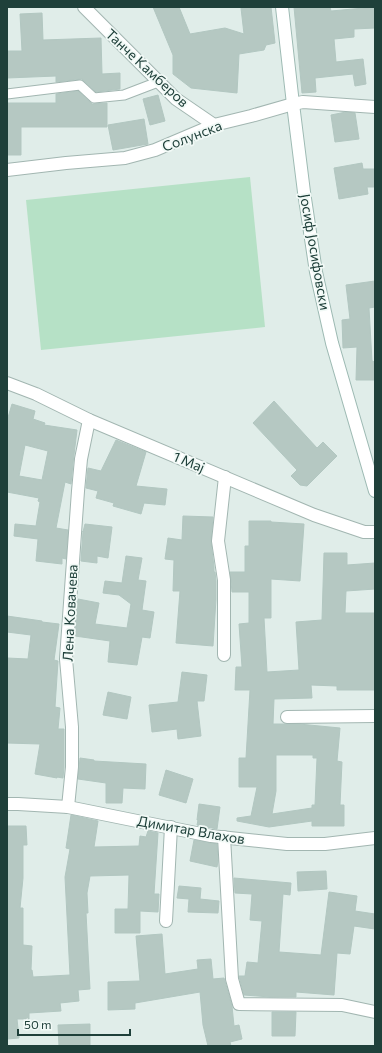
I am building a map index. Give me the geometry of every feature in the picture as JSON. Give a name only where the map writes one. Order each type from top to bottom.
[{"type":"street","name":"Танче Камберов","points":[[84,7],[176,99],[214,125]]},
{"type":"street","name":"Јосиф Јосифовски","points":[[282,7],[304,192],[316,272],[332,343],[375,491]]},
{"type":"street","name":"Солунска","points":[[7,170],[125,158],[155,150],[214,125],[303,102],[375,107]]},
{"type":"street","name":"1 Мај","points":[[7,383],[36,394],[90,420],[314,515],[364,532],[375,532]]},
{"type":"street","name":"Лена Ковачева","points":[[68,807],[72,767],[72,727],[66,659],[81,459],[90,420]]},
{"type":"street","points":[[224,655],[224,580],[218,541],[225,478]]},
{"type":"street","points":[[287,717],[375,716]]},
{"type":"street","name":"Димитар Влахов","points":[[7,804],[68,807],[224,837],[287,844],[325,844],[375,838]]},
{"type":"street","points":[[166,920],[171,827]]},
{"type":"street","points":[[224,837],[232,979],[239,1004],[342,1004],[375,1012]]},
{"type":"lane","points":[[7,94],[80,85],[94,98],[124,95],[158,82]]},
{"type":"green space","points":[[250,177],[265,327],[41,350],[26,200]]},
{"type":"building","points":[[153,7],[179,7],[190,34],[225,28],[244,34],[241,8],[271,7],[275,43],[266,45],[264,50],[239,54],[237,93],[191,88],[173,74],[173,55]]},
{"type":"building","points":[[294,7],[330,7],[331,11],[375,7],[375,28],[354,29],[354,37],[334,39],[336,62],[363,59],[366,84],[355,86],[353,74],[315,78],[316,92],[302,93]]},
{"type":"building","points":[[42,13],[43,40],[101,38],[102,74],[120,73],[120,89],[96,92],[82,79],[56,82],[56,76],[7,78],[7,51],[22,51],[20,14]]},
{"type":"building","points":[[78,91],[92,104],[107,103],[107,127],[21,127],[21,155],[7,155],[7,103],[56,103],[56,94]]},
{"type":"building","points":[[158,95],[165,121],[150,125],[143,99]]},
{"type":"building","points":[[346,112],[355,113],[359,139],[335,142],[331,115]]},
{"type":"building","points":[[144,119],[148,144],[113,150],[108,125]]},
{"type":"building","points":[[362,163],[363,169],[375,169],[375,187],[367,187],[368,194],[339,199],[334,168]]},
{"type":"building","points":[[375,281],[375,307],[369,308],[372,361],[375,362],[375,380],[356,380],[357,347],[343,348],[342,320],[350,319],[346,285]]},
{"type":"building","points":[[274,401],[317,448],[323,442],[337,456],[307,486],[300,485],[291,476],[297,470],[253,423]]},
{"type":"building","points":[[12,404],[35,411],[33,419],[45,423],[44,425],[77,430],[71,484],[65,482],[56,528],[68,530],[66,559],[62,558],[62,564],[36,561],[38,539],[14,536],[15,524],[36,526],[40,502],[38,501],[39,498],[7,492],[7,421]],"holes":[[[25,445],[48,451],[42,480],[19,476]]]},
{"type":"building","points":[[116,440],[146,452],[136,486],[167,489],[165,505],[144,503],[141,514],[113,506],[114,503],[96,498],[98,491],[86,488],[88,468],[101,471]]},
{"type":"building","points":[[183,516],[213,517],[211,542],[216,581],[216,599],[213,646],[176,643],[180,591],[173,591],[174,560],[165,559],[168,538],[182,540]]},
{"type":"building","points":[[249,521],[304,524],[300,581],[271,579],[271,618],[264,618],[267,672],[299,670],[296,622],[322,620],[324,553],[347,553],[347,565],[375,563],[375,589],[346,591],[345,613],[375,613],[375,690],[337,690],[337,686],[311,685],[312,698],[274,699],[273,724],[299,724],[340,728],[337,761],[342,762],[340,805],[344,805],[344,826],[312,826],[312,821],[269,827],[237,821],[237,818],[251,816],[257,787],[239,787],[239,758],[246,758],[250,690],[235,690],[236,667],[242,667],[239,624],[249,623],[249,592],[232,592],[230,572],[245,572],[245,546],[249,546]],"holes":[[[276,755],[313,755],[313,758],[317,758],[315,805],[312,805],[312,808],[272,814],[276,791]]]},
{"type":"building","points":[[85,524],[112,527],[108,558],[97,556],[97,563],[81,561],[83,531]]},
{"type":"building","points":[[126,556],[142,558],[138,580],[146,581],[142,610],[154,612],[150,638],[142,637],[137,665],[108,662],[110,641],[75,636],[78,599],[99,603],[95,624],[127,628],[131,604],[119,595],[103,593],[105,581],[122,583]]},
{"type":"building","points":[[7,616],[59,624],[54,660],[58,661],[55,707],[60,708],[58,729],[64,729],[63,778],[35,774],[40,744],[7,743],[7,658],[28,659],[31,635],[7,632]]},
{"type":"building","points":[[182,672],[207,675],[204,701],[197,701],[201,736],[178,739],[177,729],[152,732],[149,705],[178,702]]},
{"type":"building","points":[[108,692],[131,697],[127,719],[103,715]]},
{"type":"building","points":[[80,758],[94,761],[146,764],[145,789],[123,788],[122,803],[106,803],[106,783],[78,779]]},
{"type":"building","points":[[166,770],[193,779],[186,803],[159,795]]},
{"type":"building","points":[[199,804],[220,807],[217,829],[197,825]]},
{"type":"building","points":[[71,815],[98,821],[94,847],[139,846],[140,836],[146,837],[148,831],[158,833],[154,894],[159,894],[158,912],[140,911],[140,933],[115,933],[115,909],[128,909],[129,875],[90,876],[87,893],[88,913],[86,913],[90,989],[78,990],[79,1001],[60,1003],[61,1011],[29,1013],[29,1019],[17,1019],[19,1038],[7,1039],[7,826],[26,826],[27,845],[23,845],[23,878],[20,908],[23,908],[23,945],[32,946],[31,970],[33,977],[70,975],[65,877],[70,849],[66,848]]},
{"type":"building","points":[[194,840],[217,844],[217,867],[190,861]]},
{"type":"building","points":[[326,871],[327,889],[298,891],[297,872]]},
{"type":"building","points":[[234,878],[291,883],[290,895],[283,894],[279,952],[321,955],[329,892],[357,896],[355,911],[375,914],[375,929],[354,926],[350,954],[337,953],[334,995],[296,992],[296,997],[244,995],[239,976],[245,976],[247,962],[258,963],[262,921],[250,920],[252,894],[235,893]]},
{"type":"building","points":[[179,886],[201,888],[200,899],[219,901],[218,913],[188,912],[189,899],[177,898]]},
{"type":"building","points":[[162,934],[165,974],[198,969],[197,960],[211,959],[213,979],[224,978],[232,1006],[234,1026],[239,1025],[242,1039],[230,1042],[231,1046],[208,1046],[203,1025],[200,992],[135,1003],[135,1009],[108,1010],[108,982],[140,981],[136,936]]},
{"type":"building","points":[[272,1012],[296,1012],[295,1036],[272,1036]]},
{"type":"building","points":[[90,1024],[90,1046],[59,1046],[58,1025]]}]
